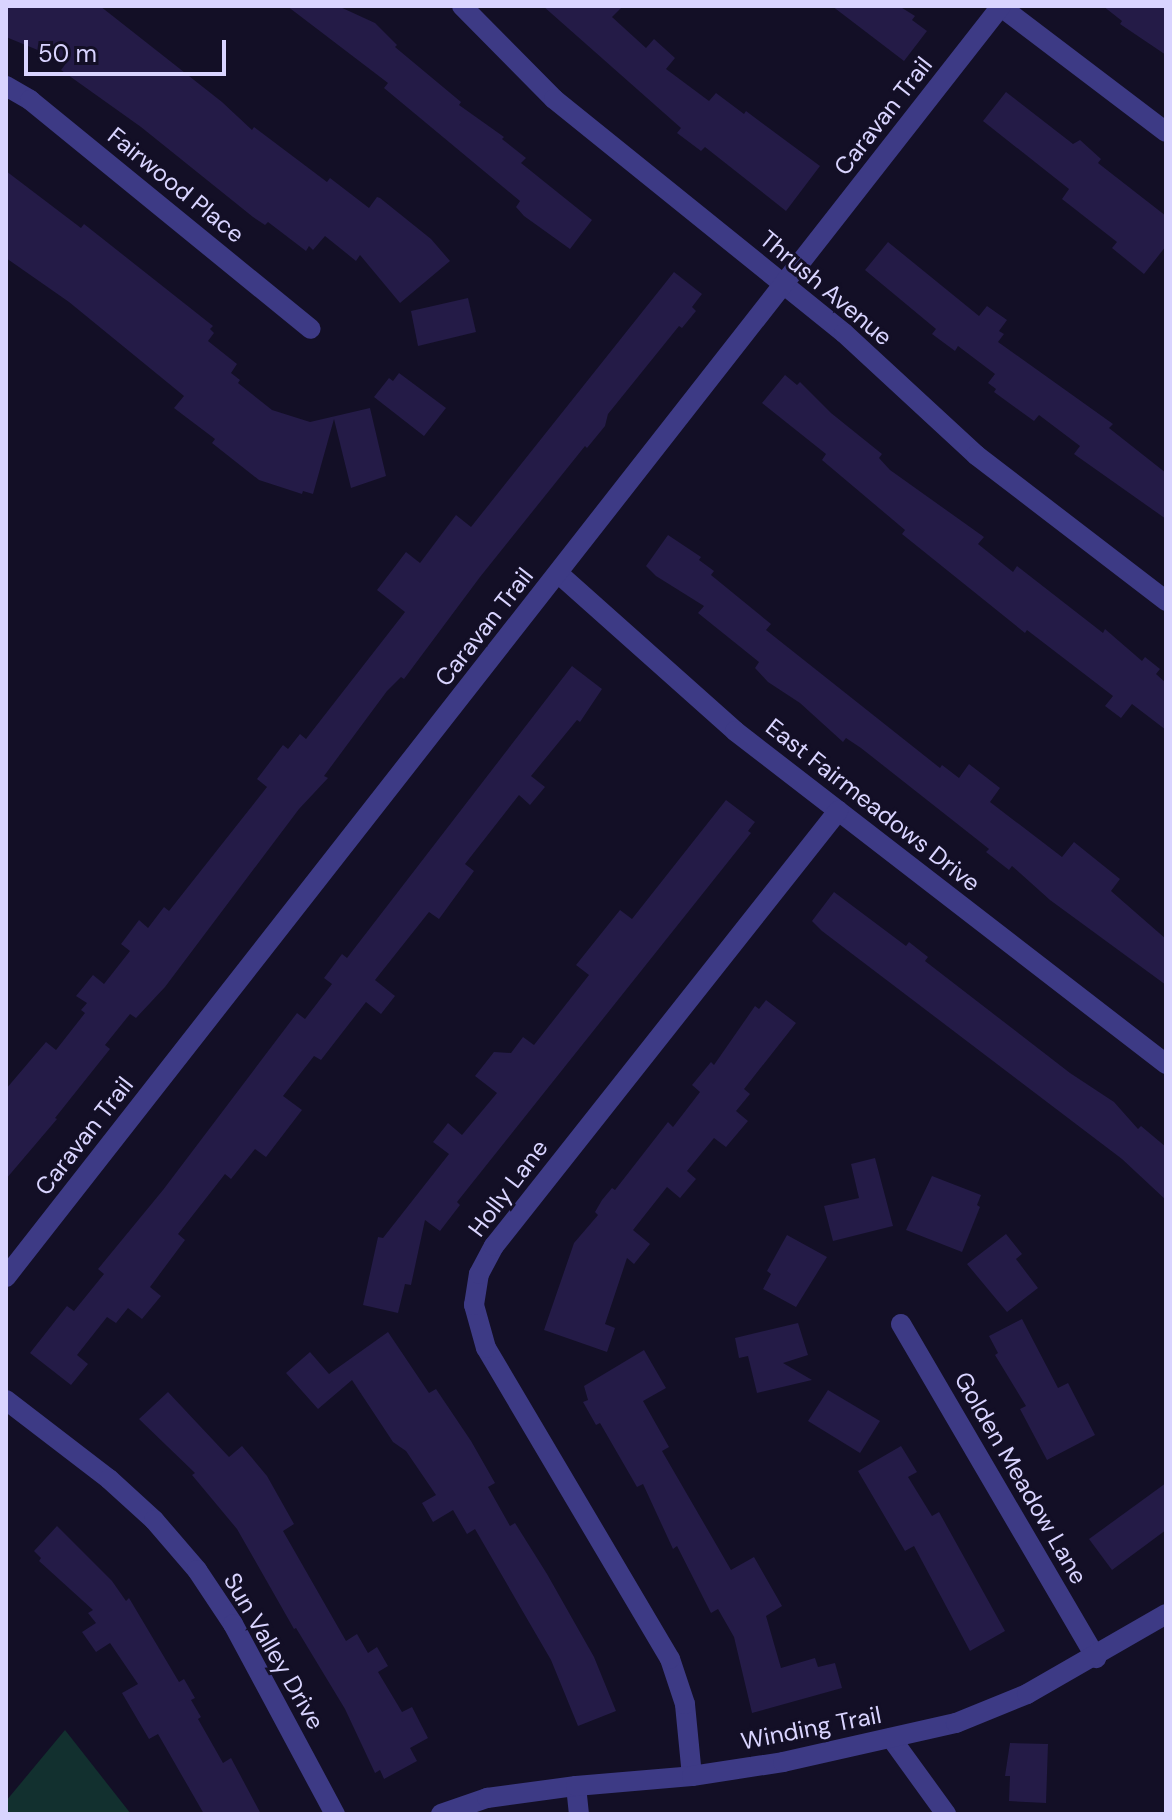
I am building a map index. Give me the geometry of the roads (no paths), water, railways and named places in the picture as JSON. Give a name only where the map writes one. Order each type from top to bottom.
[{"type":"street","name":"Thrush Avenue","points":[[462,6],[554,99],[844,333],[976,455],[1166,601]]},
{"type":"street","name":"Caravan Trail","points":[[6,1277],[559,574],[1000,6]]},
{"type":"street","points":[[1000,6],[1166,132]]},
{"type":"street","name":"Fairwood Place","points":[[6,86],[30,100],[311,329]]},
{"type":"street","name":"East Fairmeadows Drive","points":[[559,574],[735,731],[1166,1064]]},
{"type":"street","name":"Holly Lane","points":[[692,1776],[685,1704],[670,1659],[486,1348],[474,1305],[479,1274],[494,1246],[838,811]]},
{"type":"street","name":"Golden Meadow Lane","points":[[901,1324],[1096,1658]]},
{"type":"street","name":"Sun Valley Drive","points":[[6,1400],[109,1479],[154,1520],[197,1570],[233,1624],[335,1814]]},
{"type":"street","name":"Winding Trail","points":[[441,1814],[487,1798],[576,1786],[692,1776],[956,1723],[1027,1694],[1096,1658],[1166,1614]]},
{"type":"street","points":[[891,1738],[946,1814]]},
{"type":"street","points":[[576,1786],[579,1814]]}]
